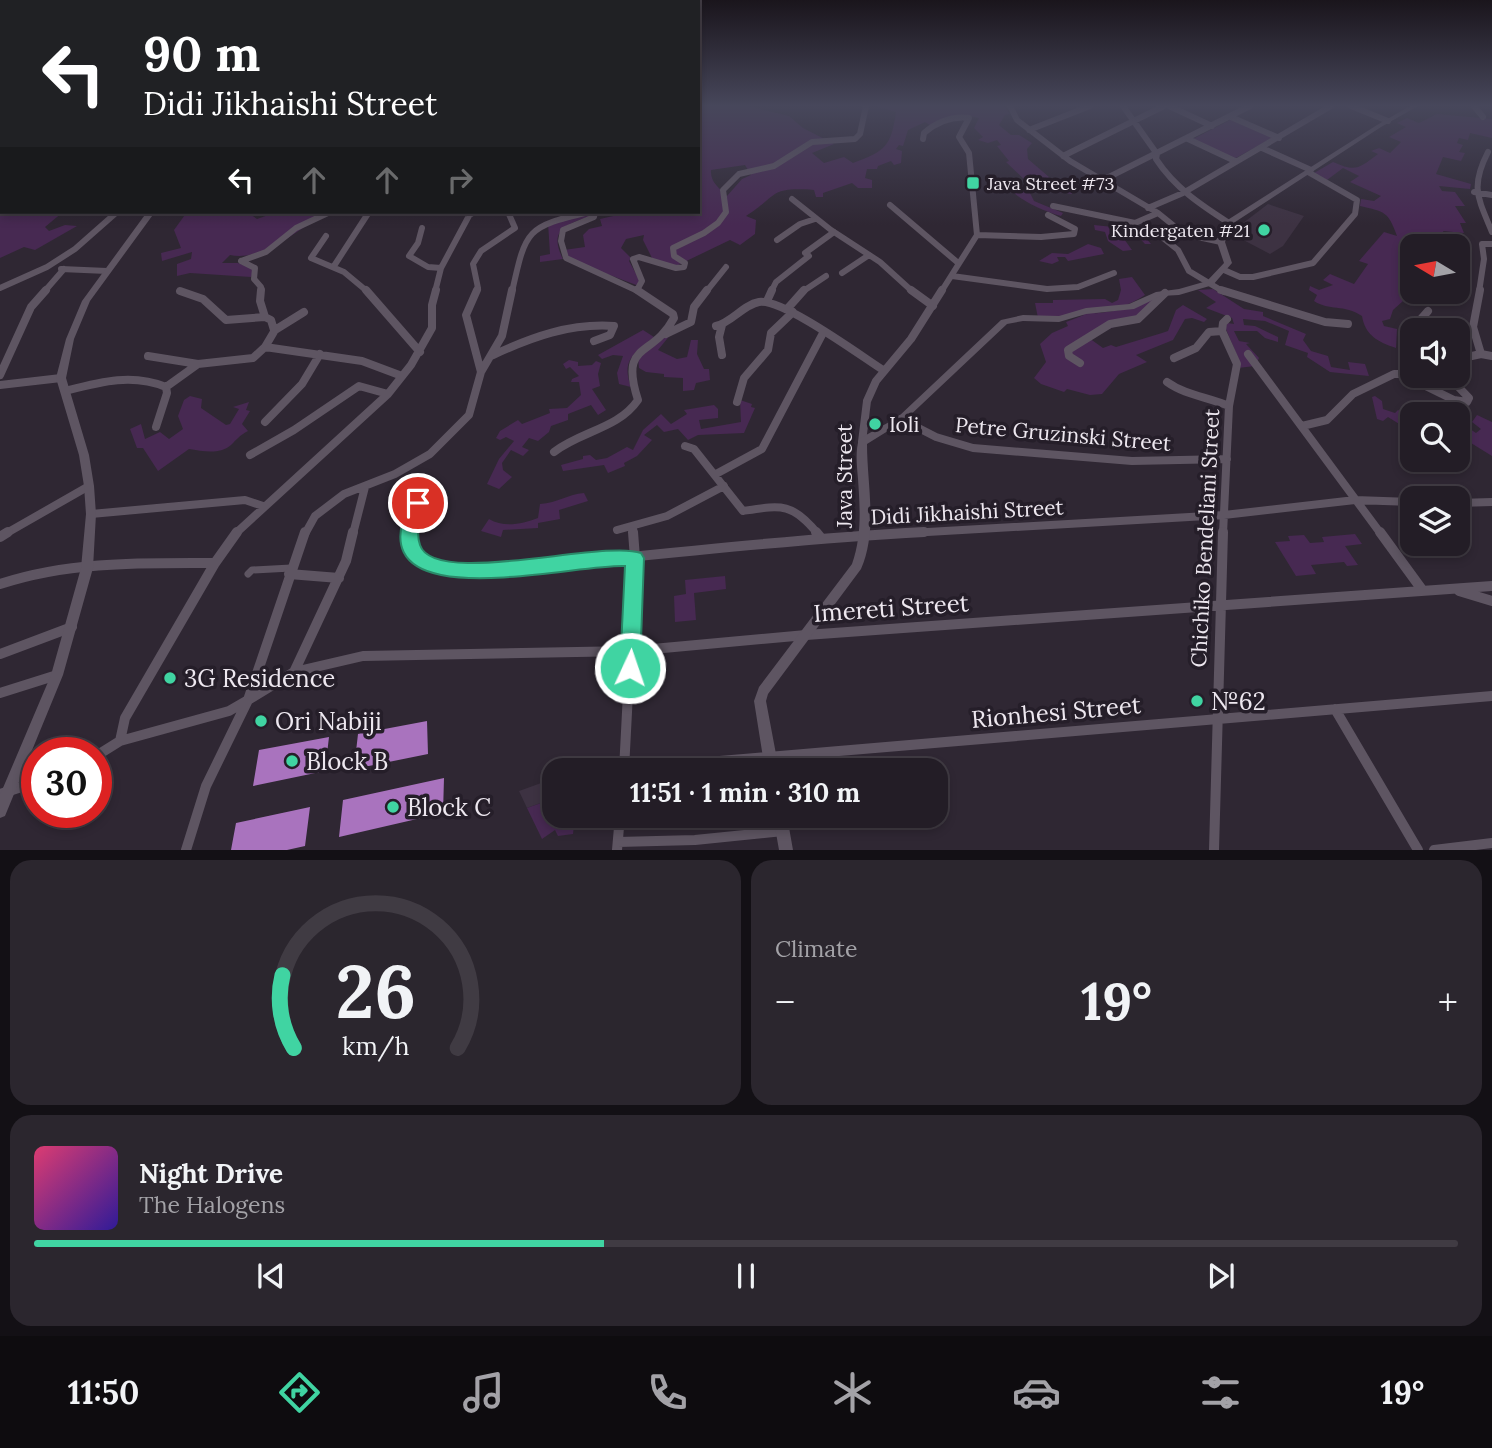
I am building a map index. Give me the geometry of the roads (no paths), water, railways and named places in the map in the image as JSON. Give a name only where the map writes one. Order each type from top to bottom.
[{"type":"street","points":[[637,290],[642,281],[633,259],[639,257],[676,268],[684,267],[685,263],[674,256],[673,248],[718,223],[726,212],[723,190],[739,174],[774,166],[806,146]]},
{"type":"street","points":[[964,146],[969,153],[977,234],[1041,237],[1064,236],[1076,232],[1070,225],[1048,215]]},
{"type":"street","points":[[1049,146],[1101,181],[1158,213],[1189,237],[1221,242]]},
{"type":"street","points":[[1063,156],[1084,146]]},
{"type":"street","points":[[1151,146],[1163,171],[1182,193],[1229,223]]},
{"type":"street","points":[[1101,181],[1174,146]]},
{"type":"street","points":[[1202,146],[1235,161]]},
{"type":"street","points":[[1148,208],[1182,193],[1266,146]]},
{"type":"street","points":[[862,442],[901,419],[1004,322],[1023,318],[1059,320],[1086,312],[1131,307],[1149,297],[1210,283],[1228,263],[1221,242],[1229,223],[1349,146]]},
{"type":"street","points":[[1224,270],[1253,277],[1313,263],[1355,214],[1357,200],[1309,171],[1262,148]]},
{"type":"street","points":[[1488,152],[1479,171],[1474,192],[1492,232]]},
{"type":"street","points":[[1474,192],[1492,195]]},
{"type":"street","points":[[792,199],[933,306]]},
{"type":"street","points":[[890,205],[957,262]]},
{"type":"street","points":[[1053,206],[1135,223],[1158,213]]},
{"type":"street","points":[[0,288],[47,267],[75,249],[115,214]]},
{"type":"street","points":[[0,811],[5,792],[57,676],[87,568],[91,514],[89,486],[84,455],[61,378],[70,339],[86,301],[150,214]]},
{"type":"street","points":[[265,317],[260,301],[261,287],[254,279],[255,268],[241,261],[265,252],[296,228],[326,214]]},
{"type":"street","points":[[334,266],[368,214]]},
{"type":"street","points":[[120,741],[125,718],[215,563],[235,534],[388,394],[420,352],[432,328],[432,305],[441,268],[470,214]]},
{"type":"street","points":[[481,372],[466,315],[478,288],[472,264],[481,251],[514,228],[509,214]]},
{"type":"street","points":[[186,849],[206,786],[248,700],[290,571],[314,516],[344,494],[414,465],[444,443],[469,415],[481,372],[502,337],[518,263],[530,233],[547,222],[581,214]]},
{"type":"street","points":[[554,452],[567,440],[600,428],[631,411],[638,400],[630,368],[638,354],[669,328],[673,321],[673,314],[637,290],[566,258],[561,241],[563,230],[594,217],[595,214]]},
{"type":"street","points":[[777,240],[800,224],[815,219]]},
{"type":"street","points":[[422,228],[418,243],[410,256],[428,267],[441,268]]},
{"type":"street","points":[[767,301],[776,282],[834,233]]},
{"type":"street","name":"Java Street","points":[[770,758],[760,701],[769,682],[857,566],[863,552],[865,536],[860,472],[867,401],[883,370],[911,339],[977,234]]},
{"type":"street","points":[[326,236],[310,258],[334,266],[391,316],[420,352]]},
{"type":"street","points":[[1163,238],[1178,250],[1189,271],[1227,294],[1325,322],[1348,324]]},
{"type":"street","points":[[1480,354],[1472,317],[1487,268],[1482,244],[1492,244]]},
{"type":"street","points":[[842,273],[869,255]]},
{"type":"street","points":[[47,267],[107,271]]},
{"type":"street","points":[[657,338],[691,322],[697,302],[709,291],[726,267]]},
{"type":"street","points":[[0,375],[31,307],[64,269]]},
{"type":"street","points":[[951,276],[1041,288],[1076,287],[1114,273]]},
{"type":"street","points":[[737,402],[744,377],[768,350],[771,333],[790,310],[797,295],[813,282],[826,276]]},
{"type":"street","points":[[180,291],[203,299],[226,320],[265,317],[271,320],[274,330]]},
{"type":"street","points":[[1080,363],[1069,356],[1068,350],[1110,324],[1138,319],[1165,293]]},
{"type":"street","points":[[722,355],[719,326],[734,321],[757,302],[767,301],[790,310],[883,370]]},
{"type":"street","points":[[148,356],[198,364],[253,358],[265,347],[266,340],[274,330],[304,312]]},
{"type":"street","points":[[1422,318],[1428,312]]},
{"type":"street","points":[[1174,358],[1196,348],[1209,332],[1222,331],[1223,323],[1227,319]]},
{"type":"street","points":[[493,355],[540,334],[614,326],[610,335],[594,341]]},
{"type":"street","name":"Chichiko Bendeliani Street","points":[[1214,849],[1216,719],[1229,406],[1237,364],[1222,331]]},
{"type":"street","points":[[716,474],[758,453],[764,447],[823,333]]},
{"type":"street","points":[[265,347],[362,361],[402,376]]},
{"type":"street","points":[[265,422],[302,384],[320,354]]},
{"type":"street","points":[[1248,354],[1423,591]]},
{"type":"street","points":[[1470,356],[1480,354],[1492,356]]},
{"type":"street","points":[[166,387],[198,364]]},
{"type":"street","points":[[1302,426],[1327,420],[1353,394],[1386,376],[1400,374]]},
{"type":"street","points":[[0,385],[61,378]]},
{"type":"street","points":[[65,391],[128,378],[142,378],[166,387]]},
{"type":"street","points":[[1167,382],[1180,391],[1203,395],[1229,406]]},
{"type":"street","points":[[250,455],[306,423],[359,386],[388,394]]},
{"type":"street","points":[[156,427],[167,393],[166,387]]},
{"type":"street","points":[[1430,388],[1454,400],[1467,402],[1469,398],[1460,388]]},
{"type":"street","name":"Petre Gruzinski Street","points":[[901,419],[926,434],[949,443],[974,448],[1162,463],[1227,459]]},
{"type":"street","points":[[685,446],[694,449],[743,511],[780,505],[804,518],[821,538]]},
{"type":"street","points":[[0,537],[34,515],[89,486]]},
{"type":"street","points":[[617,530],[667,516],[724,486]]},
{"type":"street","points":[[112,746],[120,741],[229,711],[294,672],[350,550],[365,487]]},
{"type":"street","points":[[91,514],[245,500],[263,506]]},
{"type":"street","name":"Didi Jikhaishi Street","points":[[418,503],[410,521],[411,550],[423,562],[448,568],[495,572],[612,557],[635,558],[821,538],[1224,514],[1354,500],[1400,502]]},
{"type":"street","points":[[1470,503],[1492,502]]},
{"type":"street","points":[[625,758],[635,558],[633,526]]},
{"type":"street","points":[[0,584],[50,572],[87,568],[215,563]]},
{"type":"street","points":[[248,574],[253,570],[290,571],[339,578]]},
{"type":"street","name":"Imereti Street","points":[[294,672],[363,656],[631,651],[806,635],[1492,586]]},
{"type":"street","points":[[1452,589],[1492,601]]},
{"type":"street","points":[[0,654],[72,627]]},
{"type":"street","points":[[0,692],[57,676]]},
{"type":"street","name":"Rionhesi Street","points":[[830,758],[1216,719],[1492,696]]},
{"type":"street","points":[[1335,709],[1418,849]]},
{"type":"street","points":[[619,828],[618,846],[783,831]]},
{"type":"street","points":[[782,828],[786,849]]},
{"type":"street","points":[[1434,849],[1492,843]]},
{"type":"place","name":"Java Street #73","points":[[973,183]]},
{"type":"place","name":"Kindergaten #21","points":[[1264,230]]},
{"type":"place","name":"Ioli","points":[[875,424]]},
{"type":"place","name":"3G Residence","points":[[170,678]]},
{"type":"place","name":"№62","points":[[1197,701]]},
{"type":"place","name":"Ori Nabiji","points":[[261,721]]},
{"type":"place","name":"Block B","points":[[292,761]]},
{"type":"place","name":"Block C","points":[[393,807]]}]
